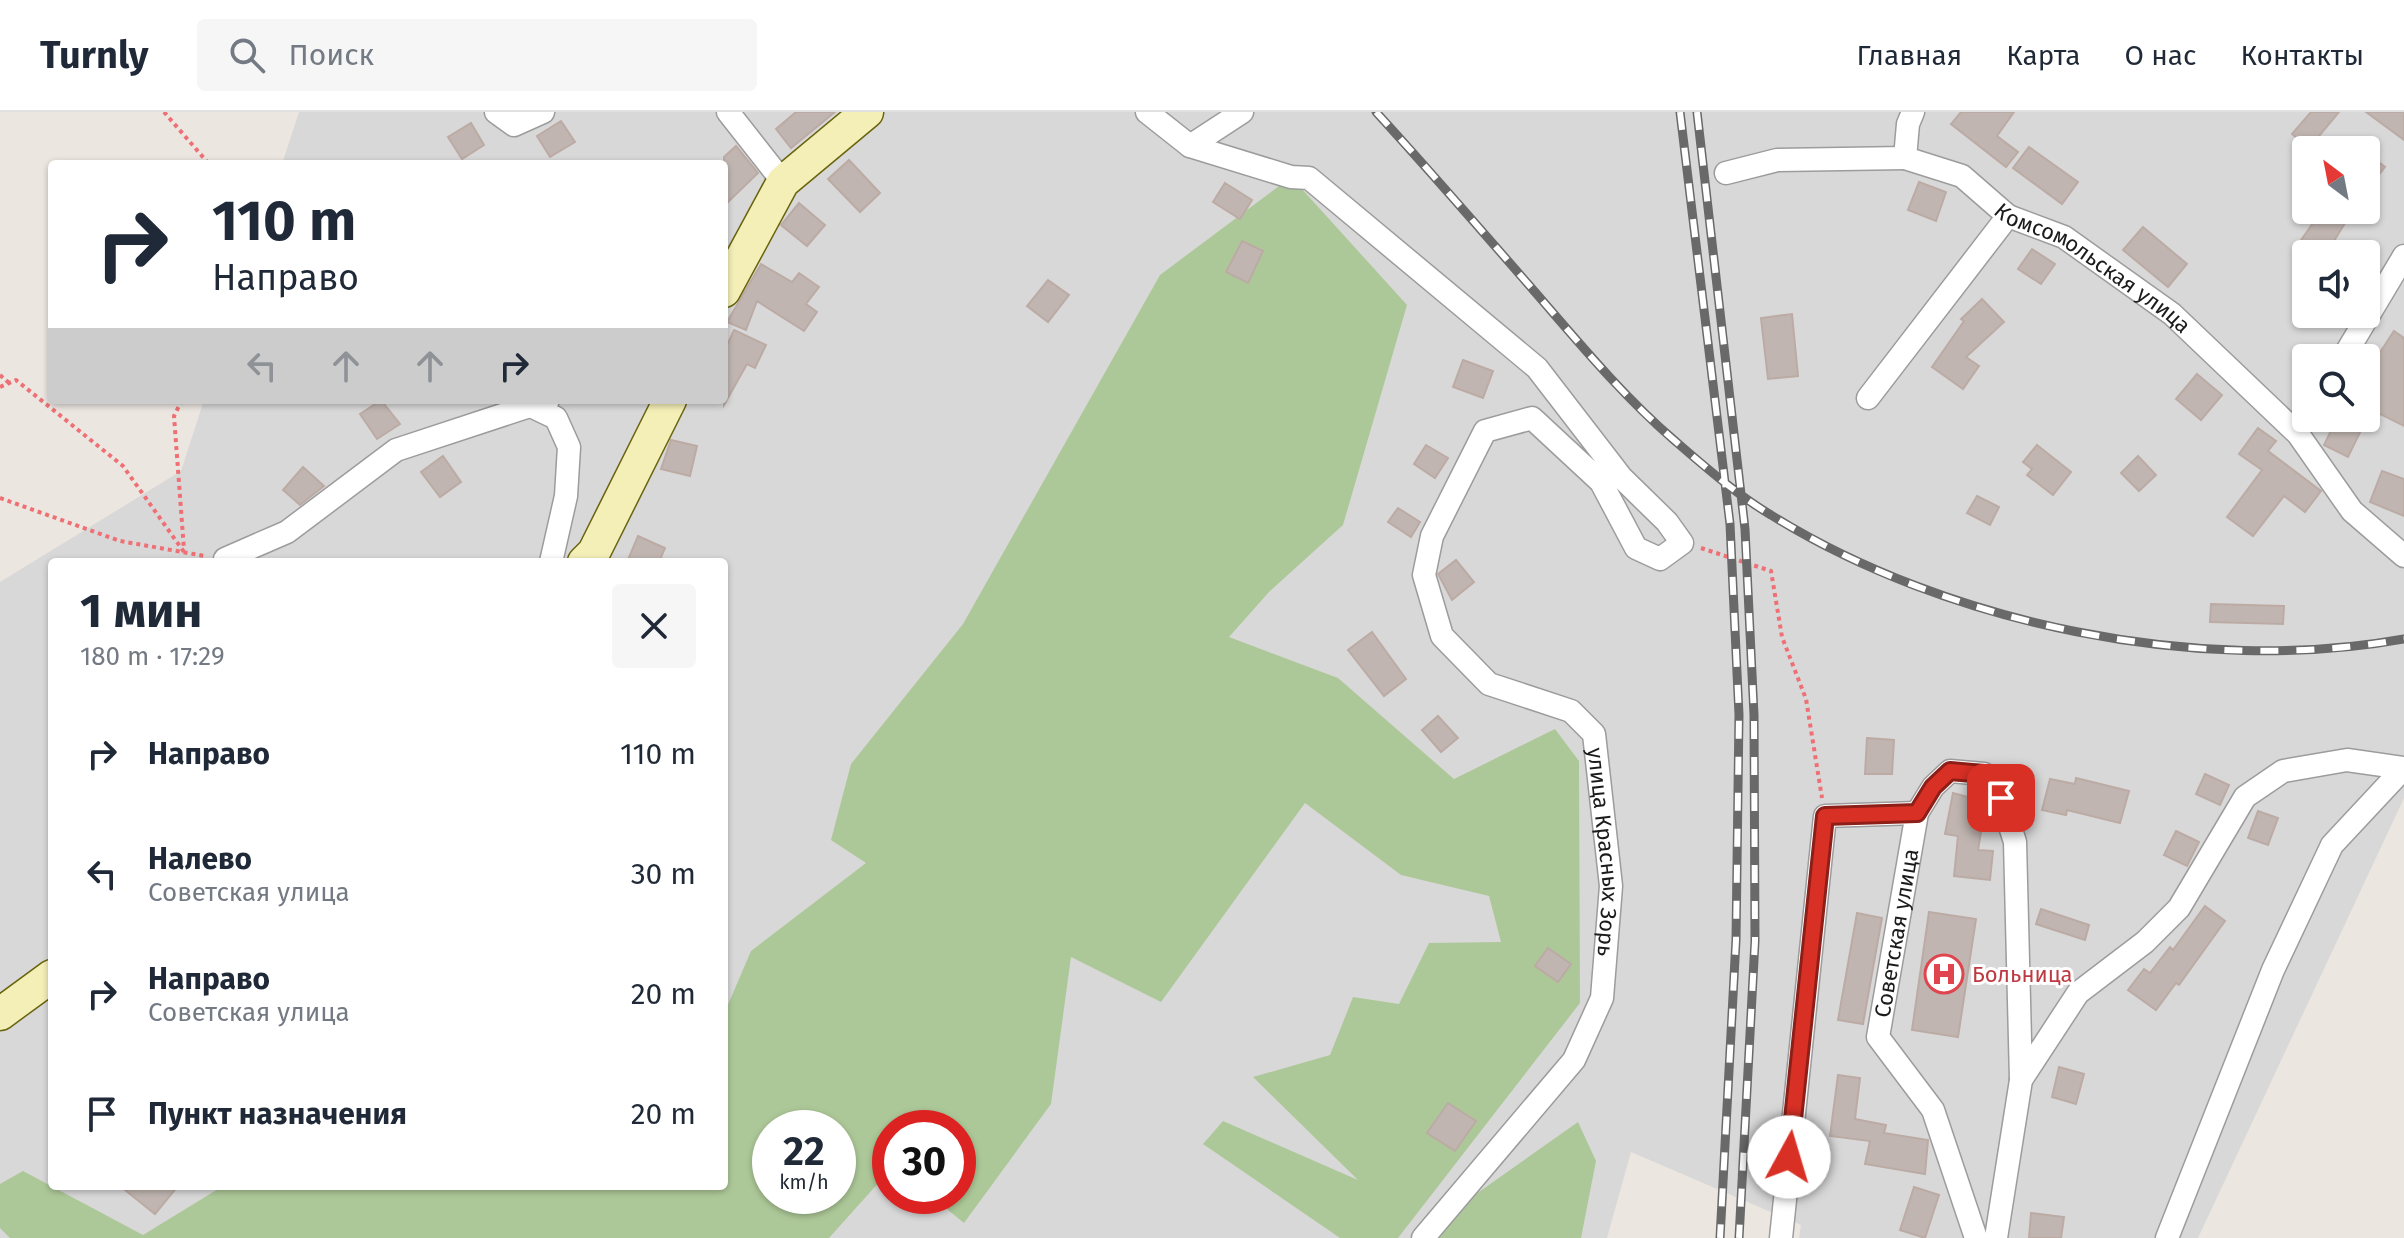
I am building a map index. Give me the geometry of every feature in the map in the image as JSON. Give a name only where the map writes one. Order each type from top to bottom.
[{"type":"street","points":[[496,112],[514,125],[543,112]]},
{"type":"street","points":[[728,112],[783,182]]},
{"type":"street","points":[[728,283],[754,230],[783,182],[867,112]]},
{"type":"street","points":[[1147,112],[1190,146],[1291,177],[1309,178],[1537,368],[1621,477],[1667,522],[1682,543]]},
{"type":"street","points":[[1190,146],[1242,112]]},
{"type":"street","points":[[1905,158],[1908,124],[1913,112]]},
{"type":"street","name":"Комсомольская улица","points":[[1726,173],[1777,160],[1905,158],[1962,176],[2008,216],[2064,237],[2172,314],[2292,417]]},
{"type":"street","points":[[1868,398],[2008,216]]},
{"type":"street","points":[[728,253],[754,230]]},
{"type":"street","points":[[2351,344],[2404,256]]},
{"type":"street","points":[[227,558],[287,532],[396,450],[541,404],[556,418],[569,447],[566,496],[552,558]]},
{"type":"street","points":[[588,558],[594,552],[668,404]]},
{"type":"street","name":"улица Красных Зорь","points":[[1423,1238],[1574,1060],[1602,998],[1611,886],[1594,734],[1571,711],[1489,684],[1442,636],[1424,575],[1432,536],[1485,431],[1532,418],[1601,482],[1636,548],[1660,559],[1682,543]]},
{"type":"street","name":"Комсомольская улица","points":[[2306,432],[2352,511],[2404,556]]},
{"type":"street","points":[[1996,1238],[2021,1080],[2078,993],[2145,942],[2179,908],[2245,797],[2283,771],[2347,760],[2403,769]]},
{"type":"street","points":[[2167,1238],[2273,970],[2332,845],[2403,769]]},
{"type":"street","name":"Советская улица","points":[[1976,1238],[1933,1110],[1878,1037],[1917,813],[1933,787],[1950,771],[1984,774],[2001,798],[2015,842],[2021,1080]]},
{"type":"street","points":[[1781,1238],[1825,816],[1917,813]]},
{"type":"street","points":[[0,1014],[48,979]]},
{"type":"path","points":[[164,112],[206,160]]},
{"type":"path","points":[[0,375],[9,383]]},
{"type":"path","points":[[0,387],[16,380],[123,466],[184,552]]},
{"type":"path","points":[[180,404],[174,416],[184,552]]},
{"type":"path","points":[[0,498],[120,541],[219,558]]},
{"type":"path","points":[[1682,543],[1771,571],[1782,637],[1806,699],[1825,816]]},
{"type":"shaded area","points":[[299,112],[2404,112],[2404,798],[2198,1238],[1799,1238],[1801,1225],[1631,1152],[1607,1238],[720,1238],[724,1190],[728,1190],[728,558],[48,558],[48,1190],[389,1190],[204,1238],[0,1238],[0,582],[181,471],[203,404],[728,404],[728,160],[283,160]]},
{"type":"green space","points":[[1291,177],[1407,305],[1343,525],[1269,592],[1229,637],[1338,678],[1454,779],[1555,729],[1579,761],[1580,1003],[1398,1238],[1340,1238],[1203,1144],[1223,1121],[1358,1180],[1253,1077],[1330,1055],[1353,997],[1399,1004],[1429,943],[1501,942],[1489,896],[1401,875],[1305,803],[1161,1002],[1071,957],[1051,1104],[976,1207],[976,1110],[872,1110],[872,1190],[856,1208],[856,1110],[752,1110],[752,1214],[851,1214],[829,1238],[10,1238],[0,1228],[0,1184],[23,1171],[48,1184],[48,1190],[59,1190],[143,1235],[216,1190],[728,1190],[728,1005],[751,951],[866,863],[831,840],[851,764],[963,624],[1160,275]]},
{"type":"green space","points":[[1578,1122],[1596,1161],[1581,1238],[1436,1238],[1476,1194]]},
{"type":"green space","points":[[953,1214],[971,1214],[964,1223]]},
{"type":"building","points":[[796,112],[835,112],[791,148],[776,129]]},
{"type":"building","points":[[1961,112],[2014,112],[1997,136],[2018,152],[2006,167],[1951,124]]},
{"type":"building","points":[[2311,112],[2339,112],[2319,136],[2292,134]]},
{"type":"building","points":[[2366,112],[2404,112],[2404,140]]},
{"type":"building","points":[[561,121],[575,142],[550,157],[537,136]]},
{"type":"building","points":[[471,123],[484,145],[462,159],[448,137]]},
{"type":"building","points":[[736,146],[758,173],[728,202],[728,160],[724,157]]},
{"type":"building","points":[[2029,147],[2078,182],[2062,204],[2013,168]]},
{"type":"building","points":[[849,160],[880,193],[860,212],[828,179]]},
{"type":"building","points":[[1919,182],[1946,192],[1936,221],[1908,210]]},
{"type":"building","points":[[1225,183],[1252,200],[1240,219],[1213,202]]},
{"type":"building","points":[[799,203],[825,225],[807,246],[781,225]]},
{"type":"building","points":[[2312,224],[2344,224],[2335,240],[2301,240]]},
{"type":"building","points":[[2143,227],[2187,264],[2168,287],[2123,250]]},
{"type":"building","points":[[1242,241],[1263,251],[1248,283],[1226,272]]},
{"type":"building","points":[[2032,249],[2055,264],[2041,284],[2018,269]]},
{"type":"building","points":[[761,264],[792,282],[799,273],[819,287],[806,304],[817,312],[804,331],[757,301],[746,330],[728,320]]},
{"type":"building","points":[[1048,280],[1069,295],[1048,322],[1027,306]]},
{"type":"building","points":[[1982,299],[2004,322],[1966,357],[1979,366],[1963,389],[1932,367],[1964,321],[1961,319]]},
{"type":"building","points":[[1792,314],[1798,376],[1768,379],[1761,318]]},
{"type":"building","points":[[734,330],[766,345],[755,368],[747,364],[728,398],[728,343]]},
{"type":"building","points":[[2394,331],[2404,338],[2404,426],[2380,414],[2380,352]]},
{"type":"building","points":[[1463,360],[1493,371],[1483,398],[1453,387]]},
{"type":"building","points":[[2197,374],[2222,395],[2201,420],[2176,399]]},
{"type":"building","points":[[375,404],[384,404],[400,424],[377,439],[360,414]]},
{"type":"building","points":[[2258,428],[2276,441],[2268,451],[2321,491],[2305,512],[2284,496],[2253,536],[2227,517],[2262,470],[2239,454]]},
{"type":"building","points":[[2330,432],[2360,432],[2348,457],[2324,445]]},
{"type":"building","points":[[671,440],[697,446],[690,476],[661,469]]},
{"type":"building","points":[[1426,445],[1448,458],[1435,478],[1414,464]]},
{"type":"building","points":[[2037,445],[2071,472],[2053,495],[2027,475],[2032,469],[2023,462]]},
{"type":"building","points":[[443,456],[461,482],[440,497],[421,472]]},
{"type":"building","points":[[2138,456],[2156,475],[2139,491],[2121,473]]},
{"type":"building","points":[[303,467],[324,486],[300,505],[283,490]]},
{"type":"building","points":[[2382,471],[2404,479],[2404,516],[2370,502]]},
{"type":"building","points":[[1977,496],[1999,507],[1990,525],[1967,513]]},
{"type":"building","points":[[1398,508],[1420,522],[1411,537],[1388,522]]},
{"type":"building","points":[[638,536],[665,548],[661,558],[629,558]]},
{"type":"building","points":[[1456,560],[1474,582],[1452,600],[1438,574]]},
{"type":"building","points":[[2211,604],[2284,606],[2283,624],[2210,622]]},
{"type":"building","points":[[1372,632],[1406,679],[1384,696],[1348,650]]},
{"type":"building","points":[[1438,716],[1458,738],[1441,752],[1422,730]]},
{"type":"building","points":[[1867,738],[1894,740],[1892,774],[1865,774]]},
{"type":"building","points":[[2205,774],[2229,785],[2220,805],[2196,794]]},
{"type":"building","points":[[2076,778],[2129,791],[2120,823],[2067,810],[2066,815],[2042,810],[2050,779],[2075,784]]},
{"type":"building","points":[[1953,793],[1986,802],[1978,850],[1993,851],[1990,880],[1954,876],[1958,836],[1945,834]]},
{"type":"building","points":[[2258,811],[2278,818],[2268,845],[2248,838]]},
{"type":"building","points":[[2176,831],[2199,842],[2187,866],[2164,855]]},
{"type":"building","points":[[2205,906],[2225,921],[2179,985],[2176,983],[2156,1010],[2128,990],[2144,969],[2150,973],[2170,947],[2173,950]]},
{"type":"building","points":[[2041,909],[2089,925],[2085,940],[2036,924]]},
{"type":"building","name":"Больница","points":[[1929,912],[1976,919],[1958,1037],[1912,1030]]},
{"type":"building","points":[[1857,913],[1882,918],[1863,1024],[1838,1020]]},
{"type":"building","points":[[1548,948],[1571,964],[1558,982],[1535,966]]},
{"type":"building","points":[[2059,1067],[2084,1074],[2076,1104],[2052,1097]]},
{"type":"building","points":[[1838,1075],[1860,1078],[1855,1119],[1886,1125],[1884,1133],[1928,1140],[1925,1174],[1865,1164],[1870,1141],[1830,1136]]},
{"type":"building","points":[[1448,1103],[1476,1121],[1455,1151],[1427,1133]]},
{"type":"building","points":[[1914,1187],[1939,1195],[1925,1238],[1900,1230]]},
{"type":"building","points":[[125,1190],[175,1190],[155,1214]]},
{"type":"building","points":[[2031,1213],[2064,1217],[2061,1238],[2029,1238]]},
{"type":"railway","points":[[1376,112],[1602,369],[1655,423],[1746,498],[1840,553],[1915,586],[1994,612],[2077,632],[2160,645],[2244,651],[2325,649],[2404,639]]},
{"type":"railway","points":[[1680,112],[1730,524],[1739,715],[1736,940],[1720,1238]]},
{"type":"railway","points":[[1697,112],[1745,529],[1754,715],[1755,941],[1739,1238]]},
{"type":"place","name":"Больница","points":[[1944,974]]},
{"type":"route","points":[[1789,1157],[1825,816],[1917,813],[1933,787],[1950,771],[1984,774],[2001,798]]}]
